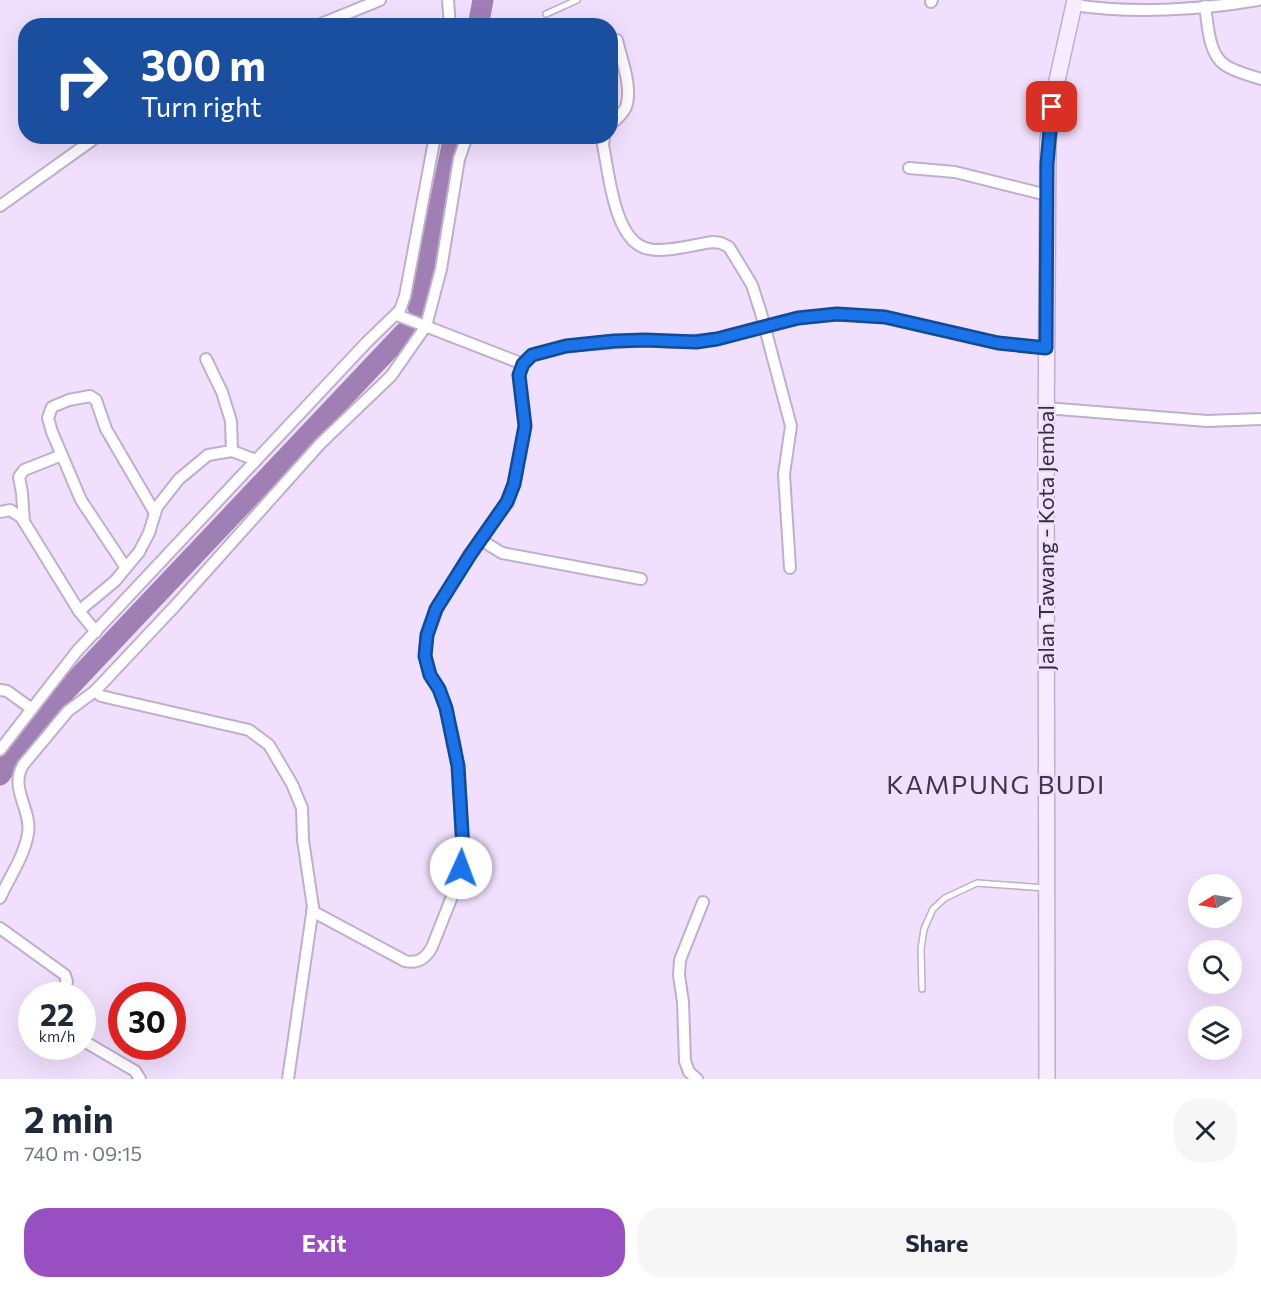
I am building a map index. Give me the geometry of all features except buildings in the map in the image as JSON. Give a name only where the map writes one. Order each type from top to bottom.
[{"type":"main road","name":"Jalan Tawang - Kota Jembal","points":[[1047,1079],[1047,195],[1050,120],[1075,3]]},
{"type":"street","points":[[336,18],[380,0]]},
{"type":"street","points":[[448,0],[449,18]]},
{"type":"street","points":[[1075,3],[1131,10],[1205,6],[1258,0]]},
{"type":"street","points":[[1205,6],[1214,51],[1219,60],[1227,66],[1261,80]]},
{"type":"street","points":[[618,45],[627,86],[627,98],[625,108],[618,116]]},
{"type":"street","points":[[0,206],[87,144]]},
{"type":"street","points":[[0,750],[67,664],[96,632],[367,342],[397,315],[405,296],[434,144]]},
{"type":"street","points":[[0,898],[28,836],[28,823],[18,785],[19,772],[69,711],[95,691],[176,606],[320,444],[391,376],[426,326],[441,269],[459,159],[464,144]]},
{"type":"street","points":[[603,144],[618,217],[634,243],[647,249],[658,250],[713,242],[722,243],[729,247],[752,285],[791,426],[784,474],[790,568]]},
{"type":"street","points":[[909,168],[955,172],[1047,195]]},
{"type":"street","points":[[312,911],[405,962],[412,963],[427,956],[456,888],[463,849],[458,766],[446,708],[439,689],[430,675],[425,656],[427,635],[436,609],[507,502],[514,484],[525,426],[519,375],[523,364],[532,355],[566,346],[645,340],[696,342],[717,339],[798,318],[857,314],[909,321],[998,343],[1046,348]]},
{"type":"street","points":[[397,315],[523,364]]},
{"type":"street","points":[[206,359],[222,392],[231,421],[232,451]]},
{"type":"street","points":[[126,568],[81,500],[48,418],[52,408],[69,400],[90,396],[96,400],[106,429],[155,513]]},
{"type":"street","points":[[1046,408],[1207,421],[1261,419]]},
{"type":"street","points":[[79,611],[115,581],[139,552],[149,534],[157,507],[179,479],[208,455],[232,451],[256,460]]},
{"type":"street","points":[[24,522],[19,477],[24,470],[62,455]]},
{"type":"street","points":[[0,512],[10,510],[21,517],[79,611],[96,632]]},
{"type":"street","points":[[481,540],[502,553],[640,579]]},
{"type":"street","points":[[0,690],[7,691],[32,709]]},
{"type":"street","points":[[95,691],[101,696],[249,730],[269,745],[292,784],[302,808],[303,840],[313,897],[288,1079]]},
{"type":"street","points":[[697,1079],[689,1072],[685,1061],[683,1002],[679,975],[680,960],[703,902]]},
{"type":"street","points":[[0,928],[66,975],[67,982]]},
{"type":"street","points":[[96,1048],[135,1071],[140,1079]]},
{"type":"lane","points":[[546,14],[577,0]]},
{"type":"lane","points":[[922,989],[921,949],[924,929],[933,909],[945,898],[977,883],[1047,888]]},
{"type":"waterway","points":[[480,18],[483,0]]},
{"type":"waterway","points":[[418,307],[452,144]]},
{"type":"waterway","points":[[0,775],[58,699],[405,332]]},
{"type":"district","name":"KAMPUNG BUDI","points":[[996,785]]},
{"type":"route","points":[[461,868],[463,849],[458,766],[446,708],[439,689],[430,675],[425,656],[427,635],[436,609],[507,502],[514,484],[525,426],[519,375],[523,364],[532,355],[566,346],[645,340],[696,342],[717,339],[798,318],[837,314],[885,317],[998,343],[1046,348],[1047,164],[1052,107]]}]
